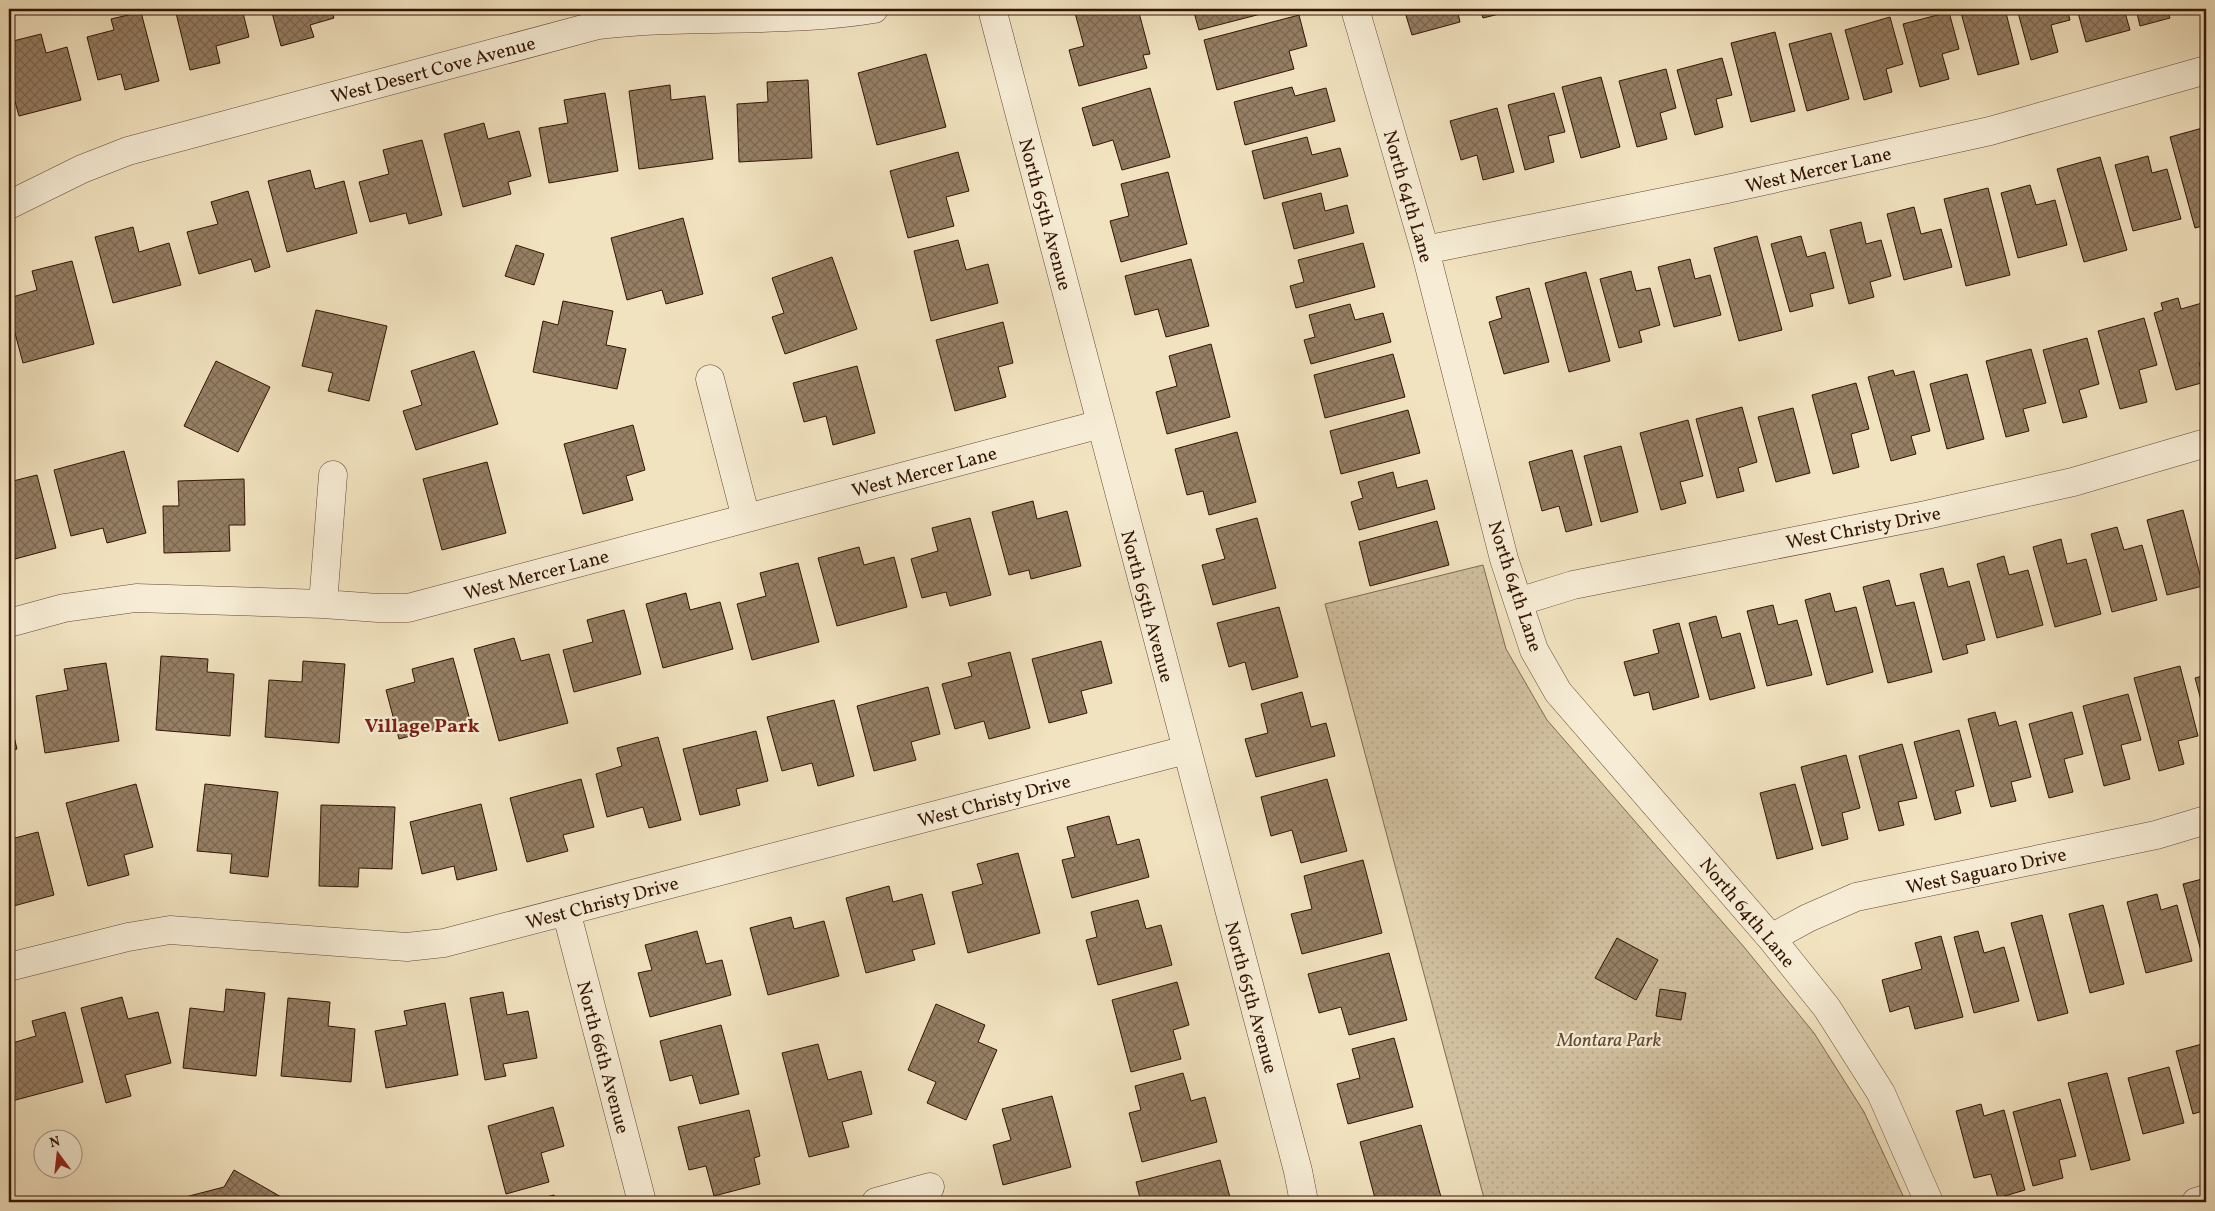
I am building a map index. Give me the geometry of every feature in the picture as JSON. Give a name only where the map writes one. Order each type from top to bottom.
[{"type":"street","name":"West Desert Cove Avenue","points":[[9,205],[82,169],[128,152],[598,25],[639,20],[818,15],[874,9]]},
{"type":"street","name":"North 65th Avenue","points":[[992,9],[1298,1171],[1304,1202]]},
{"type":"street","name":"North 64th Lane","points":[[1355,9],[1425,250],[1504,559],[1534,650],[1558,692],[1771,938],[1827,1008],[1881,1093],[1929,1202]]},
{"type":"street","name":"West Mercer Lane","points":[[1425,250],[1727,189],[1990,131],[2206,70]]},
{"type":"street","points":[[710,379],[746,518]]},
{"type":"street","name":"West Mercer Lane","points":[[9,623],[81,605],[136,598],[408,608],[1101,424]]},
{"type":"street","name":"West Christy Drive","points":[[1518,602],[1573,585],[1926,515],[2064,484],[2206,443]]},
{"type":"street","points":[[323,604],[333,474]]},
{"type":"street","name":"West Christy Drive","points":[[9,967],[128,937],[170,930],[407,947],[444,942],[1186,750]]},
{"type":"street","name":"West Saguaro Drive","points":[[1771,938],[1808,918],[1856,897],[2156,835],[2206,820]]},
{"type":"street","name":"North 66th Avenue","points":[[566,911],[642,1202]]},
{"type":"street","points":[[876,1202],[930,1187]]},
{"type":"street","points":[[2196,1202],[2206,1199]]},
{"type":"green space","name":"Montara Park","points":[[1483,565],[1506,649],[1547,720],[1744,947],[1814,1033],[1864,1112],[1906,1202],[1485,1202],[1325,604]]},
{"type":"building","points":[[175,9],[242,9],[249,37],[216,46],[220,63],[190,70]]},
{"type":"building","points":[[271,9],[331,9],[334,18],[310,25],[314,37],[281,46]]},
{"type":"building","points":[[1091,9],[1138,9],[1150,54],[1143,55],[1147,68],[1079,86],[1069,50],[1084,46],[1075,13]]},
{"type":"building","points":[[1193,9],[1280,9],[1199,30]]},
{"type":"building","points":[[1404,9],[1457,9],[1460,22],[1412,35]]},
{"type":"building","points":[[1480,9],[1519,9],[1483,18]]},
{"type":"building","points":[[1960,9],[2005,9],[2019,64],[1978,75]]},
{"type":"building","points":[[2017,9],[2067,9],[2070,20],[2051,25],[2058,52],[2031,60]]},
{"type":"building","points":[[2077,9],[2124,9],[2130,30],[2086,42]]},
{"type":"building","points":[[2136,9],[2167,9],[2170,18],[2140,26]]},
{"type":"building","points":[[141,12],[159,81],[125,90],[121,74],[98,80],[87,37],[114,30],[111,19]]},
{"type":"building","points":[[1949,12],[1959,49],[1942,54],[1949,79],[1920,87],[1903,24]]},
{"type":"building","points":[[1299,15],[1307,46],[1289,51],[1294,69],[1217,90],[1204,40]]},
{"type":"building","points":[[1890,17],[1903,64],[1886,69],[1892,92],[1864,100],[1845,30]]},
{"type":"building","points":[[1775,32],[1795,111],[1751,122],[1731,43]]},
{"type":"building","points":[[1831,33],[1849,99],[1807,111],[1789,44]]},
{"type":"building","points":[[41,34],[46,53],[67,47],[81,100],[19,116],[9,80],[9,42]]},
{"type":"building","points":[[926,54],[946,127],[877,145],[858,73]]},
{"type":"building","points":[[1722,58],[1732,95],[1716,99],[1723,127],[1695,135],[1677,70]]},
{"type":"building","points":[[1666,69],[1676,108],[1660,113],[1667,139],[1637,147],[1619,81]]},
{"type":"building","points":[[1601,77],[1620,147],[1581,158],[1562,87]]},
{"type":"building","points":[[808,80],[812,158],[739,162],[737,104],[768,102],[767,82]]},
{"type":"building","points":[[670,85],[671,100],[705,96],[713,159],[639,169],[629,91]]},
{"type":"building","points":[[1292,87],[1295,96],[1326,88],[1335,121],[1245,145],[1234,102]]},
{"type":"building","points":[[1150,88],[1170,157],[1122,170],[1113,140],[1093,146],[1082,108]]},
{"type":"building","points":[[605,93],[618,171],[549,183],[539,128],[568,123],[564,100]]},
{"type":"building","points":[[1554,93],[1565,132],[1548,136],[1554,162],[1525,170],[1508,105]]},
{"type":"building","points":[[1497,108],[1514,172],[1483,180],[1477,155],[1461,160],[1450,121]]},
{"type":"building","points":[[484,123],[488,139],[519,131],[531,176],[508,182],[511,194],[463,207],[444,134]]},
{"type":"building","points":[[2206,127],[2206,225],[2195,228],[2170,137]]},
{"type":"building","points":[[1307,137],[1312,155],[1340,148],[1348,176],[1264,199],[1252,151]]},
{"type":"building","points":[[422,140],[442,215],[409,224],[406,213],[370,222],[359,182],[389,174],[383,150]]},
{"type":"building","points":[[958,152],[969,191],[946,197],[954,226],[908,238],[890,171]]},
{"type":"building","points":[[2148,156],[2152,173],[2167,169],[2181,219],[2133,231],[2115,165]]},
{"type":"building","points":[[2100,157],[2127,250],[2084,262],[2057,169]]},
{"type":"building","points":[[310,170],[315,189],[344,181],[357,233],[287,252],[268,181]]},
{"type":"building","points":[[1168,172],[1187,244],[1121,262],[1110,221],[1129,216],[1121,184]]},
{"type":"building","points":[[2030,185],[2036,205],[2055,200],[2067,245],[2018,258],[2001,193]]},
{"type":"building","points":[[1988,188],[2010,275],[1966,286],[1944,199]]},
{"type":"building","points":[[248,191],[270,267],[255,272],[251,259],[199,274],[187,232],[218,224],[211,202]]},
{"type":"building","points":[[1321,193],[1325,211],[1347,205],[1354,233],[1294,249],[1282,203]]},
{"type":"building","points":[[1914,207],[1921,234],[1941,229],[1952,267],[1904,280],[1887,214]]},
{"type":"building","points":[[683,218],[703,294],[666,304],[662,290],[627,300],[611,238]]},
{"type":"building","points":[[1861,222],[1866,244],[1881,240],[1891,276],[1870,282],[1874,297],[1849,304],[1830,230]]},
{"type":"building","points":[[133,227],[139,252],[169,243],[181,285],[113,303],[95,237]]},
{"type":"building","points":[[1757,236],[1782,330],[1739,341],[1714,248]]},
{"type":"building","points":[[1801,236],[1807,257],[1825,252],[1834,288],[1810,294],[1813,306],[1790,312],[1771,244]]},
{"type":"building","points":[[958,240],[966,270],[988,264],[998,303],[931,321],[914,251]]},
{"type":"building","points":[[1363,243],[1375,287],[1296,308],[1290,286],[1304,282],[1298,260]]},
{"type":"building","points":[[516,245],[544,254],[534,285],[505,276]]},
{"type":"building","points":[[832,257],[857,329],[785,354],[772,317],[784,313],[772,278]]},
{"type":"building","points":[[1191,259],[1209,326],[1166,337],[1158,309],[1135,315],[1125,276]]},
{"type":"building","points":[[1690,259],[1695,279],[1710,275],[1721,315],[1674,327],[1658,267]]},
{"type":"building","points":[[72,261],[94,344],[23,363],[9,311],[9,298],[37,290],[32,271]]},
{"type":"building","points":[[1631,271],[1636,291],[1650,288],[1660,325],[1639,331],[1642,342],[1619,348],[1600,279]]},
{"type":"building","points":[[1586,272],[1610,361],[1569,372],[1545,283]]},
{"type":"building","points":[[1529,288],[1549,362],[1504,374],[1489,322],[1502,318],[1496,297]]},
{"type":"building","points":[[2178,298],[2181,309],[2202,303],[2206,318],[2206,360],[2199,363],[2205,382],[2176,390],[2154,313],[2163,310],[2161,303]]},
{"type":"building","points":[[563,301],[613,311],[606,345],[626,349],[617,389],[533,372],[543,321],[558,325]]},
{"type":"building","points":[[1350,304],[1355,320],[1383,313],[1391,342],[1311,364],[1304,340],[1315,337],[1309,315]]},
{"type":"building","points":[[316,310],[387,326],[369,401],[328,391],[333,373],[302,366]]},
{"type":"building","points":[[2144,318],[2157,365],[2139,370],[2147,402],[2120,409],[2098,331]]},
{"type":"building","points":[[1003,322],[1013,363],[998,367],[1006,397],[955,411],[936,340]]},
{"type":"building","points":[[2087,338],[2099,384],[2079,390],[2087,417],[2063,423],[2043,350]]},
{"type":"building","points":[[1211,344],[1230,417],[1167,434],[1156,392],[1177,386],[1169,356]]},
{"type":"building","points":[[2031,349],[2046,403],[2023,409],[2029,431],[2006,437],[1986,361]]},
{"type":"building","points":[[474,351],[498,424],[416,450],[403,411],[422,405],[411,371]]},
{"type":"building","points":[[1393,354],[1405,397],[1325,418],[1314,375]]},
{"type":"building","points":[[216,361],[270,387],[238,452],[184,426]]},
{"type":"building","points":[[857,366],[875,433],[833,445],[826,416],[804,422],[793,383]]},
{"type":"building","points":[[1893,370],[1895,376],[1914,371],[1930,431],[1911,436],[1916,454],[1891,461],[1868,377]]},
{"type":"building","points":[[1967,374],[1984,439],[1947,449],[1930,384]]},
{"type":"building","points":[[1856,383],[1869,429],[1851,434],[1859,467],[1833,474],[1812,395]]},
{"type":"building","points":[[1742,407],[1757,462],[1738,468],[1744,491],[1717,498],[1696,419]]},
{"type":"building","points":[[1793,408],[1810,473],[1776,482],[1758,417]]},
{"type":"building","points":[[1408,410],[1420,453],[1341,474],[1330,431]]},
{"type":"building","points":[[1688,420],[1703,476],[1680,482],[1686,503],[1661,510],[1640,433]]},
{"type":"building","points":[[633,425],[645,470],[626,476],[633,500],[583,514],[564,444]]},
{"type":"building","points":[[1237,432],[1256,502],[1209,515],[1203,491],[1187,495],[1175,449]]},
{"type":"building","points":[[1621,446],[1638,512],[1601,522],[1584,456]]},
{"type":"building","points":[[1572,450],[1592,525],[1566,532],[1559,506],[1542,511],[1529,462]]},
{"type":"building","points":[[124,451],[146,533],[107,543],[103,528],[71,536],[54,470]]},
{"type":"building","points":[[487,462],[506,533],[442,550],[423,479]]},
{"type":"building","points":[[1393,472],[1397,488],[1427,480],[1435,509],[1359,530],[1351,502],[1363,498],[1358,482]]},
{"type":"building","points":[[37,475],[56,548],[15,559],[11,542],[9,543],[9,482]]},
{"type":"building","points":[[244,479],[245,525],[229,525],[230,551],[164,553],[163,506],[179,506],[178,481]]},
{"type":"building","points":[[1033,501],[1037,519],[1067,511],[1081,566],[1031,579],[1029,570],[1009,575],[992,512]]},
{"type":"building","points":[[2183,510],[2203,586],[2167,595],[2147,520]]},
{"type":"building","points":[[970,518],[991,595],[950,606],[946,592],[922,598],[911,559],[938,551],[932,528]]},
{"type":"building","points":[[1257,518],[1276,588],[1213,605],[1202,565],[1225,559],[1216,529]]},
{"type":"building","points":[[1437,521],[1449,565],[1370,586],[1359,542]]},
{"type":"building","points":[[2117,527],[2124,550],[2142,545],[2157,600],[2112,612],[2091,534]]},
{"type":"building","points":[[2061,539],[2067,564],[2086,559],[2101,614],[2055,627],[2033,547]]},
{"type":"building","points":[[859,547],[864,565],[894,557],[907,607],[837,626],[818,558]]},
{"type":"building","points":[[2004,556],[2009,575],[2028,570],[2043,625],[1997,638],[1977,564]]},
{"type":"building","points":[[798,563],[819,642],[752,660],[737,604],[766,596],[760,573]]},
{"type":"building","points":[[1943,568],[1948,587],[1969,581],[1985,640],[1966,645],[1968,653],[1943,660],[1920,574]]},
{"type":"building","points":[[1889,580],[1896,606],[1914,602],[1932,672],[1888,683],[1863,587]]},
{"type":"building","points":[[686,593],[690,610],[720,602],[733,649],[663,668],[646,604]]},
{"type":"building","points":[[1830,593],[1835,612],[1856,607],[1873,672],[1827,685],[1805,600]]},
{"type":"building","points":[[1773,605],[1778,625],[1797,620],[1812,675],[1767,686],[1747,611]]},
{"type":"building","points":[[1279,607],[1298,677],[1252,690],[1245,662],[1229,667],[1217,623]]},
{"type":"building","points":[[624,610],[641,674],[574,692],[563,650],[593,642],[587,620]]},
{"type":"building","points":[[1716,616],[1722,638],[1740,633],[1755,688],[1710,700],[1689,623]]},
{"type":"building","points":[[1679,623],[1699,697],[1653,710],[1649,692],[1634,696],[1624,662],[1659,653],[1653,630]]},
{"type":"building","points":[[514,638],[521,661],[549,654],[568,723],[499,741],[474,649]]},
{"type":"building","points":[[1101,641],[1112,683],[1081,691],[1087,713],[1049,723],[1032,659]]},
{"type":"building","points":[[1010,652],[1030,728],[989,739],[984,721],[955,729],[942,684],[972,676],[968,663]]},
{"type":"building","points":[[161,656],[208,659],[207,672],[234,674],[230,736],[156,730]]},
{"type":"building","points":[[453,658],[470,720],[399,739],[386,690],[415,682],[412,669]]},
{"type":"building","points":[[303,661],[345,664],[339,743],[265,737],[269,680],[302,682]]},
{"type":"building","points":[[106,663],[119,741],[45,753],[36,696],[68,690],[64,669]]},
{"type":"building","points":[[2180,666],[2198,736],[2178,741],[2184,764],[2159,771],[2134,678]]},
{"type":"building","points":[[2206,675],[2206,719],[2195,678]]},
{"type":"building","points":[[928,687],[940,734],[911,742],[916,760],[874,771],[857,706]]},
{"type":"building","points":[[1302,692],[1311,727],[1326,723],[1335,756],[1256,777],[1245,739],[1268,733],[1261,704]]},
{"type":"building","points":[[2128,694],[2141,740],[2121,745],[2130,779],[2104,786],[2083,706]]},
{"type":"building","points":[[834,700],[854,776],[818,786],[812,763],[782,771],[767,717]]},
{"type":"building","points":[[1995,712],[1999,726],[2016,721],[2031,777],[2011,782],[2016,801],[1991,807],[1968,719]]},
{"type":"building","points":[[2072,712],[2083,754],[2064,759],[2073,792],[2049,798],[2029,724]]},
{"type":"building","points":[[9,716],[17,749],[9,751]]},
{"type":"building","points":[[1959,730],[1974,786],[1955,791],[1961,813],[1935,820],[1914,742]]},
{"type":"building","points":[[756,731],[768,781],[736,789],[740,805],[700,815],[683,749]]},
{"type":"building","points":[[658,737],[681,820],[649,828],[643,807],[607,817],[596,774],[622,766],[617,748]]},
{"type":"building","points":[[1902,744],[1917,798],[1898,802],[1904,825],[1879,831],[1859,756]]},
{"type":"building","points":[[1846,755],[1860,808],[1842,813],[1848,839],[1822,846],[1801,767]]},
{"type":"building","points":[[581,779],[594,827],[563,835],[568,851],[527,862],[510,798]]},
{"type":"building","points":[[1327,779],[1347,851],[1301,863],[1292,830],[1271,836],[1261,797]]},
{"type":"building","points":[[136,784],[153,847],[124,855],[129,875],[88,886],[66,803]]},
{"type":"building","points":[[205,784],[278,792],[268,877],[230,873],[232,854],[197,851]]},
{"type":"building","points":[[1795,784],[1813,849],[1777,859],[1760,793]]},
{"type":"building","points":[[481,804],[497,870],[457,880],[454,866],[422,874],[410,822]]},
{"type":"building","points":[[321,805],[395,807],[392,869],[359,868],[358,887],[319,886]]},
{"type":"building","points":[[1109,816],[1117,845],[1139,839],[1149,877],[1072,898],[1062,860],[1075,857],[1067,827]]},
{"type":"building","points":[[9,830],[11,839],[38,832],[54,895],[10,907]]},
{"type":"building","points":[[1018,853],[1040,933],[968,953],[952,892],[983,884],[977,864]]},
{"type":"building","points":[[1363,860],[1382,933],[1302,954],[1291,914],[1312,909],[1304,876]]},
{"type":"building","points":[[2206,878],[2206,966],[2205,966],[2183,884]]},
{"type":"building","points":[[889,886],[893,902],[922,894],[935,944],[912,950],[915,960],[866,973],[846,898]]},
{"type":"building","points":[[2157,894],[2161,910],[2177,905],[2192,961],[2146,973],[2127,902]]},
{"type":"building","points":[[1138,900],[1146,929],[1161,925],[1172,965],[1098,985],[1086,940],[1097,937],[1091,912]]},
{"type":"building","points":[[2103,905],[2124,984],[2090,993],[2069,914]]},
{"type":"building","points":[[2042,915],[2068,1013],[2038,1021],[2011,923]]},
{"type":"building","points":[[791,917],[794,929],[824,921],[839,976],[768,995],[750,928]]},
{"type":"building","points":[[697,931],[706,964],[722,960],[731,995],[650,1017],[638,973],[652,970],[645,945]]},
{"type":"building","points":[[1978,931],[1984,953],[2004,947],[2019,1001],[1974,1013],[1954,937]]},
{"type":"building","points":[[1941,936],[1963,1017],[1915,1029],[1909,1006],[1890,1012],[1882,980],[1922,969],[1915,943]]},
{"type":"building","points":[[1617,938],[1658,960],[1636,1000],[1595,978]]},
{"type":"building","points":[[1389,953],[1407,1020],[1349,1035],[1341,1007],[1319,1013],[1308,974]]},
{"type":"building","points":[[1177,982],[1189,1025],[1173,1030],[1181,1059],[1131,1072],[1112,1000]]},
{"type":"building","points":[[226,989],[265,993],[256,1076],[183,1068],[190,1008],[224,1012]]},
{"type":"building","points":[[1660,989],[1686,993],[1681,1020],[1656,1016]]},
{"type":"building","points":[[503,992],[507,1015],[528,1011],[537,1058],[503,1064],[506,1076],[485,1080],[470,998]]},
{"type":"building","points":[[122,997],[128,1019],[158,1012],[171,1063],[125,1075],[131,1096],[106,1103],[81,1008]]},
{"type":"building","points":[[288,998],[330,1002],[328,1026],[355,1029],[351,1082],[281,1076]]},
{"type":"building","points":[[445,1003],[458,1075],[386,1088],[375,1031],[407,1025],[404,1011]]},
{"type":"building","points":[[936,1004],[985,1025],[978,1042],[997,1050],[966,1120],[927,1103],[936,1082],[908,1070]]},
{"type":"building","points":[[65,1012],[83,1082],[12,1101],[9,1091],[9,1044],[36,1036],[32,1021]]},
{"type":"building","points":[[721,1025],[739,1094],[700,1104],[692,1075],[670,1081],[660,1041]]},
{"type":"building","points":[[1394,1038],[1413,1107],[1348,1124],[1337,1084],[1360,1078],[1352,1049]]},
{"type":"building","points":[[2206,1043],[2206,1110],[2193,1114],[2176,1051]]},
{"type":"building","points":[[818,1044],[828,1080],[861,1071],[872,1114],[842,1122],[849,1147],[809,1157],[782,1053]]},
{"type":"building","points":[[2169,1067],[2184,1123],[2143,1134],[2128,1078]]},
{"type":"building","points":[[1183,1073],[1191,1101],[1205,1097],[1217,1142],[1142,1162],[1129,1113],[1141,1110],[1135,1086]]},
{"type":"building","points":[[2107,1073],[2130,1160],[2091,1170],[2068,1083]]},
{"type":"building","points":[[1052,1096],[1071,1167],[1003,1185],[993,1145],[1011,1140],[1002,1109]]},
{"type":"building","points":[[2060,1099],[2076,1156],[2059,1160],[2063,1178],[2033,1186],[2013,1112]]},
{"type":"building","points":[[1981,1104],[1984,1116],[2004,1110],[2025,1190],[1998,1198],[1991,1174],[1974,1178],[1956,1111]]},
{"type":"building","points":[[553,1107],[564,1146],[541,1153],[549,1182],[506,1194],[488,1126]]},
{"type":"building","points":[[749,1110],[760,1156],[754,1158],[760,1184],[714,1196],[706,1166],[689,1170],[678,1127]]},
{"type":"building","points":[[1421,1125],[1441,1197],[1423,1202],[1376,1202],[1360,1142]]},
{"type":"building","points":[[1220,1160],[1231,1201],[1141,1202],[1136,1182]]},
{"type":"building","points":[[234,1170],[290,1202],[166,1202],[224,1187]]},
{"type":"building","points":[[554,1195],[556,1202],[527,1202]]},
{"type":"district","name":"Village Park","points":[[422,725]]}]
